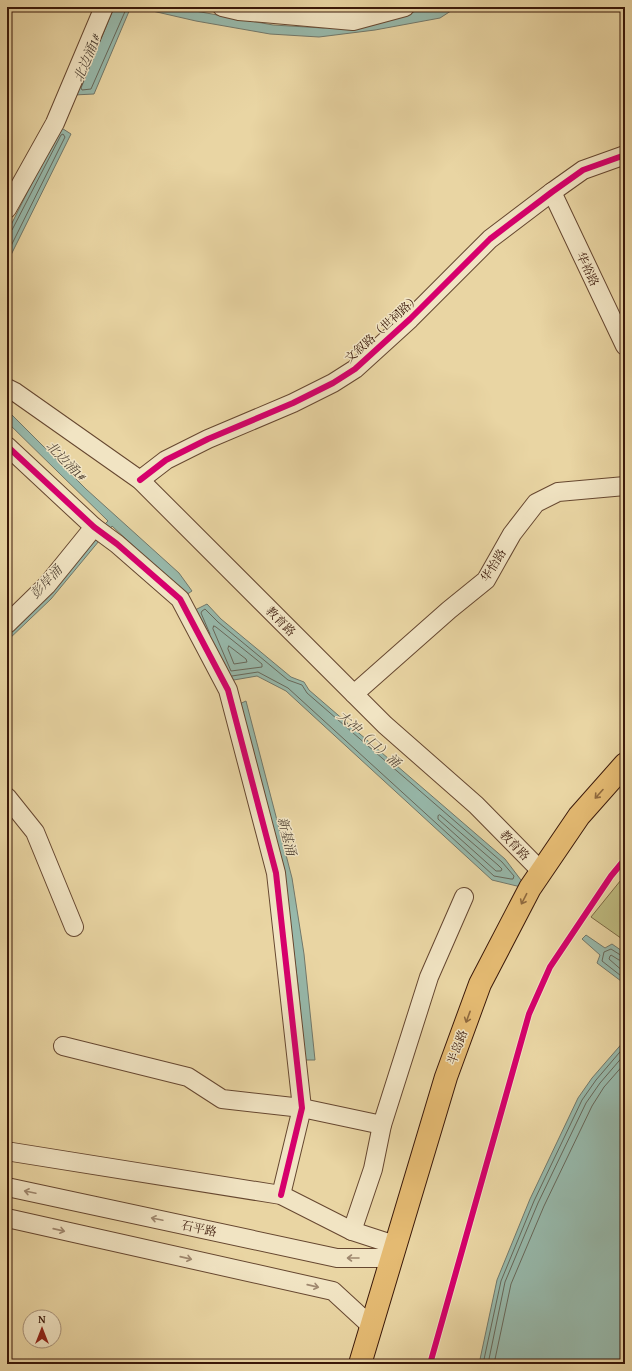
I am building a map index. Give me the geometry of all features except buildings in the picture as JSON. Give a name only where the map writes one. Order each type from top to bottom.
[{"type":"main road","name":"半岛路","points":[[360,1364],[446,1077],[480,984],[530,888],[541,871],[579,816],[625,764]]},
{"type":"main road","name":"半岛路","points":[[374,1364],[410,1240],[460,1082],[494,990],[542,896],[591,825],[625,787]]},
{"type":"street","points":[[7,209],[55,123],[104,7]]},
{"type":"street","points":[[222,7],[239,11],[353,21],[405,7]]},
{"type":"street","name":"文叙路（世祠路）","points":[[140,480],[166,460],[294,403],[333,383],[355,369],[410,319],[490,239],[552,192],[584,170],[625,155]]},
{"type":"street","name":"华裕路","points":[[552,192],[625,346]]},
{"type":"street","name":"教育路","points":[[7,388],[15,392],[140,480],[385,725],[476,805],[541,871]]},
{"type":"street","points":[[7,446],[94,527],[117,544],[180,599],[228,690],[276,873],[302,1108],[281,1195]]},
{"type":"street","name":"华怡路","points":[[354,694],[449,610],[486,580],[512,534],[536,503],[558,492],[625,486]]},
{"type":"street","points":[[7,624],[47,586],[94,527]]},
{"type":"street","points":[[7,797],[35,832],[74,927]]},
{"type":"street","points":[[352,1231],[373,1168],[382,1125],[429,978],[464,896]]},
{"type":"street","points":[[63,1046],[188,1077],[222,1099],[302,1108],[382,1125]]},
{"type":"street","points":[[12,1152],[281,1195],[394,1252]]},
{"type":"street","name":"石平路","points":[[7,1187],[337,1258],[394,1252]]},
{"type":"street","points":[[7,1218],[333,1291],[371,1326]]},
{"type":"shaded area","points":[[625,875],[625,941],[591,917]]},
{"type":"water","points":[[111,7],[135,7],[130,9],[94,94],[74,95]]},
{"type":"water","points":[[135,7],[173,7],[273,25],[323,28],[371,23],[432,7],[457,7],[440,18],[375,30],[319,37],[270,34],[196,21]]},
{"type":"water","points":[[60,127],[71,134],[7,263],[7,233]]},
{"type":"water","points":[[7,410],[86,489],[179,573],[192,591],[186,595],[112,526],[110,529],[104,525],[108,521],[7,422]]},
{"type":"water","points":[[95,537],[99,541],[51,599],[7,641],[7,631]]},
{"type":"water","points":[[207,604],[221,619],[291,677],[304,682],[309,690],[505,859],[524,884],[521,887],[492,880],[286,691],[257,676],[228,681],[195,610]]},
{"type":"water","points":[[246,701],[292,878],[304,954],[315,1060],[304,1060],[299,993],[289,915],[237,705]]},
{"type":"water","points":[[586,935],[605,948],[612,944],[625,953],[625,984],[597,963],[600,955],[582,939]]},
{"type":"water","points":[[625,1040],[625,1364],[479,1364],[497,1280],[530,1199],[578,1098],[592,1078]]},
{"type":"cycle path","points":[[140,480],[166,460],[208,439],[293,403],[333,383],[355,369],[410,319],[490,239],[583,170],[625,155]]},
{"type":"cycle path","points":[[7,446],[94,527],[117,544],[180,599],[228,690],[276,873],[302,1108],[281,1195]]},
{"type":"cycle path","points":[[430,1364],[529,1014],[550,967],[611,876],[625,859]]},
{"type":"water label","name":"北边涌1#","points":[[87,58]]},
{"type":"water label","name":"北边涌1#","points":[[66,461]]},
{"type":"water label","name":"彭岸涌","points":[[46,582]]},
{"type":"water label","name":"大冲（口）涌","points":[[369,739]]},
{"type":"water label","name":"新基涌","points":[[287,836]]}]
